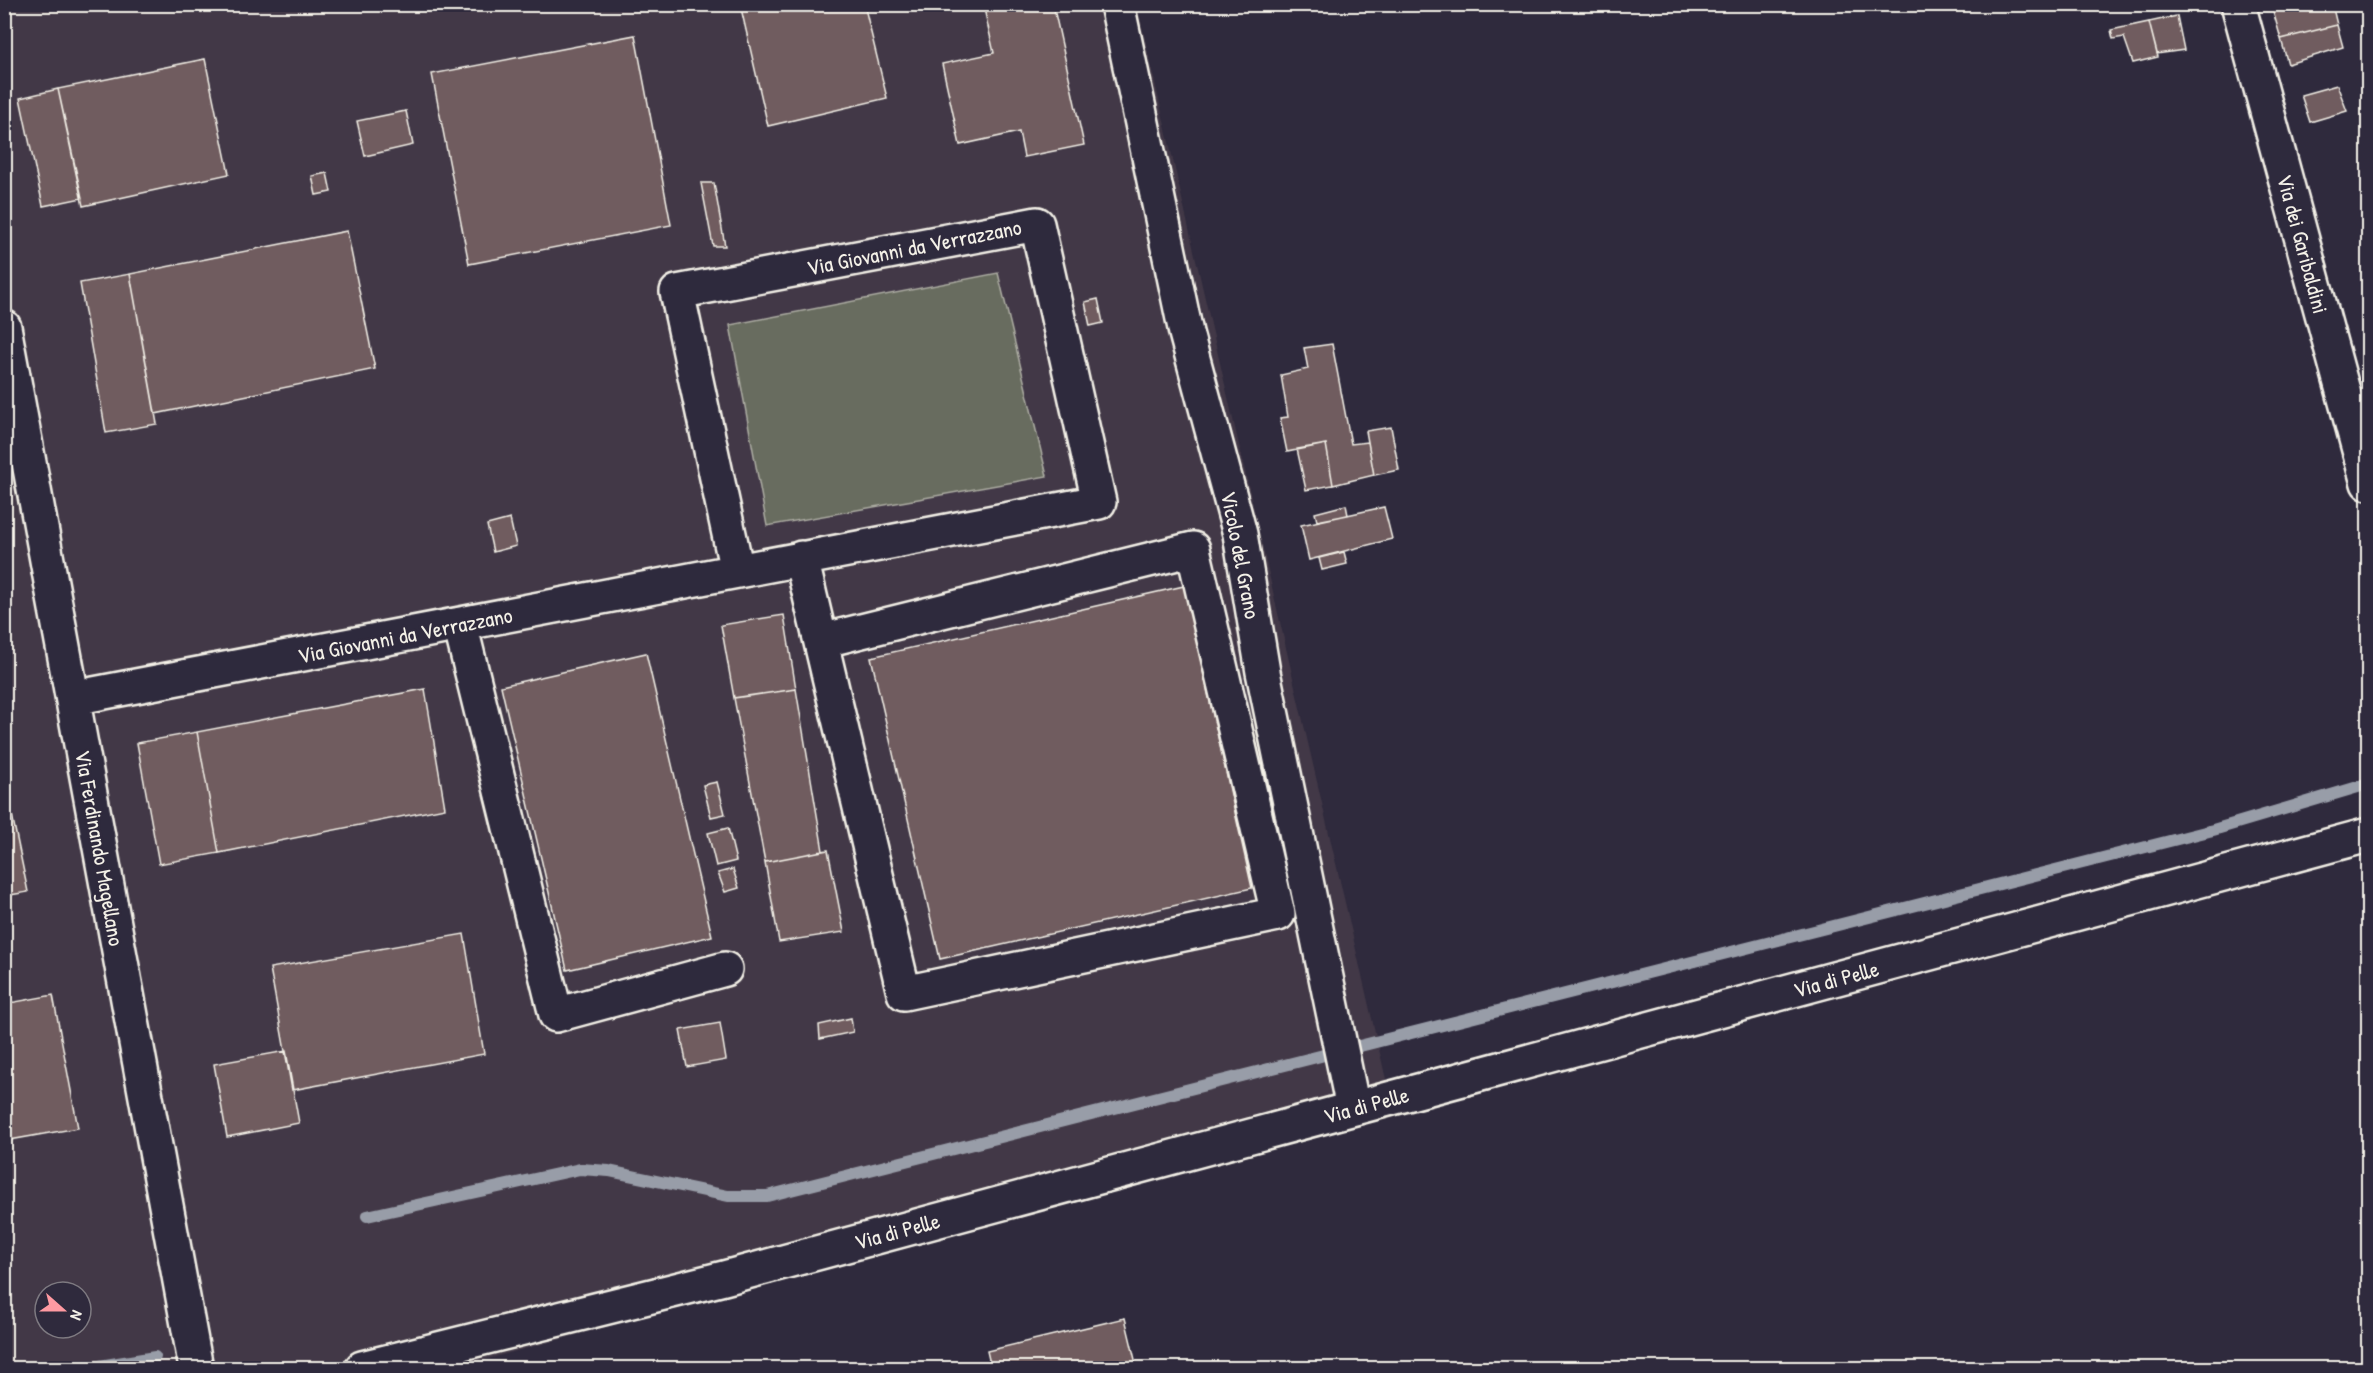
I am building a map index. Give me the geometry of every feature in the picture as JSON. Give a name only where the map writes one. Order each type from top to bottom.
[{"type":"street","name":"Vicolo del Grano","points":[[1117,4],[1186,333],[1240,534],[1263,672],[1350,1093]]},
{"type":"street","name":"Via dei Garibaldini","points":[[2238,4],[2368,483]]},
{"type":"street","name":"Via Giovanni da Verrazzano","points":[[73,698],[1099,502],[1037,224],[677,292],[737,571]]},
{"type":"street","name":"Via Ferdinando Magellano","points":[[4,327],[196,1368]]},
{"type":"street","points":[[801,558],[904,993],[1278,914],[1193,549],[821,641]]},
{"type":"street","points":[[460,624],[556,1015],[725,969]]},
{"type":"street","name":"Via di Pelle","points":[[362,1368],[724,1278],[1350,1093],[2368,835]]},
{"type":"shaded area","points":[[5,5],[1137,5],[1394,1114],[454,1368],[5,1368]]},
{"type":"shaded area","points":[[998,273],[1047,476],[767,526],[730,325]]},
{"type":"building","points":[[740,4],[864,4],[887,98],[768,126]]},
{"type":"building","points":[[928,4],[957,4],[930,11]]},
{"type":"building","points":[[983,4],[1053,4],[1084,145],[1024,157],[1019,132],[960,145],[942,64],[994,53]]},
{"type":"building","points":[[2271,4],[2332,4],[2337,25],[2281,39]]},
{"type":"building","points":[[2177,16],[2184,50],[2157,54],[2149,22]]},
{"type":"building","points":[[2149,22],[2158,57],[2133,63],[2124,37],[2113,39],[2111,30]]},
{"type":"building","points":[[2337,25],[2343,47],[2288,64],[2281,39]]},
{"type":"building","points":[[635,35],[671,225],[469,264],[432,74]]},
{"type":"building","points":[[205,59],[229,174],[83,206],[58,89]]},
{"type":"building","points":[[2337,85],[2347,111],[2310,122],[2301,95]]},
{"type":"building","points":[[58,89],[82,198],[43,206],[20,98]]},
{"type":"building","points":[[406,111],[413,145],[365,156],[357,121]]},
{"type":"building","points":[[327,173],[331,192],[316,195],[312,176]]},
{"type":"building","points":[[701,183],[714,183],[725,246],[713,246]]},
{"type":"building","points":[[347,231],[375,369],[155,414],[130,274]]},
{"type":"building","points":[[130,274],[157,424],[106,433],[80,283]]},
{"type":"building","points":[[1098,299],[1103,323],[1090,326],[1085,302]]},
{"type":"building","points":[[1332,344],[1351,444],[1368,442],[1374,475],[1333,485],[1326,444],[1287,452],[1280,418],[1288,417],[1281,375],[1308,369],[1304,348]]},
{"type":"building","points":[[1391,427],[1399,470],[1374,475],[1366,431]]},
{"type":"building","points":[[1326,444],[1333,485],[1306,490],[1297,449]]},
{"type":"building","points":[[1346,505],[1348,515],[1317,521],[1315,513]]},
{"type":"building","points":[[1384,507],[1392,539],[1309,560],[1301,525]]},
{"type":"building","points":[[510,519],[516,546],[493,552],[487,525]]},
{"type":"building","points":[[1344,552],[1347,564],[1322,570],[1319,558]]},
{"type":"building","points":[[1184,586],[1252,888],[940,959],[871,657]]},
{"type":"building","points":[[784,615],[796,689],[734,698],[721,625]]},
{"type":"building","points":[[646,653],[712,936],[567,970],[501,686]]},
{"type":"building","points":[[425,689],[445,808],[219,853],[197,732]]},
{"type":"building","points":[[796,689],[823,851],[765,862],[734,698]]},
{"type":"building","points":[[197,732],[219,853],[159,864],[137,743]]},
{"type":"building","points":[[717,782],[725,814],[711,817],[703,785]]},
{"type":"building","points":[[11,810],[28,892],[4,896],[4,811]]},
{"type":"building","points":[[728,828],[736,861],[716,866],[708,833]]},
{"type":"building","points":[[828,850],[844,932],[779,942],[765,862]]},
{"type":"building","points":[[733,869],[739,888],[725,892],[718,873]]},
{"type":"building","points":[[464,934],[484,1054],[292,1090],[270,968]]},
{"type":"building","points":[[53,995],[78,1128],[4,1141],[4,1108],[8,1107],[4,1086],[4,1004]]},
{"type":"building","points":[[851,1018],[853,1032],[820,1039],[819,1025]]},
{"type":"building","points":[[720,1023],[726,1060],[687,1067],[680,1030]]},
{"type":"building","points":[[286,1051],[299,1123],[227,1137],[214,1064]]},
{"type":"building","points":[[4,1086],[8,1107],[4,1108]]},
{"type":"building","points":[[1125,1318],[1137,1368],[991,1368],[987,1351]]},
{"type":"waterway","points":[[367,1216],[580,1169],[609,1171],[728,1196],[767,1196],[2213,830],[2368,784]]},
{"type":"waterway","points":[[87,1368],[155,1357]]}]
